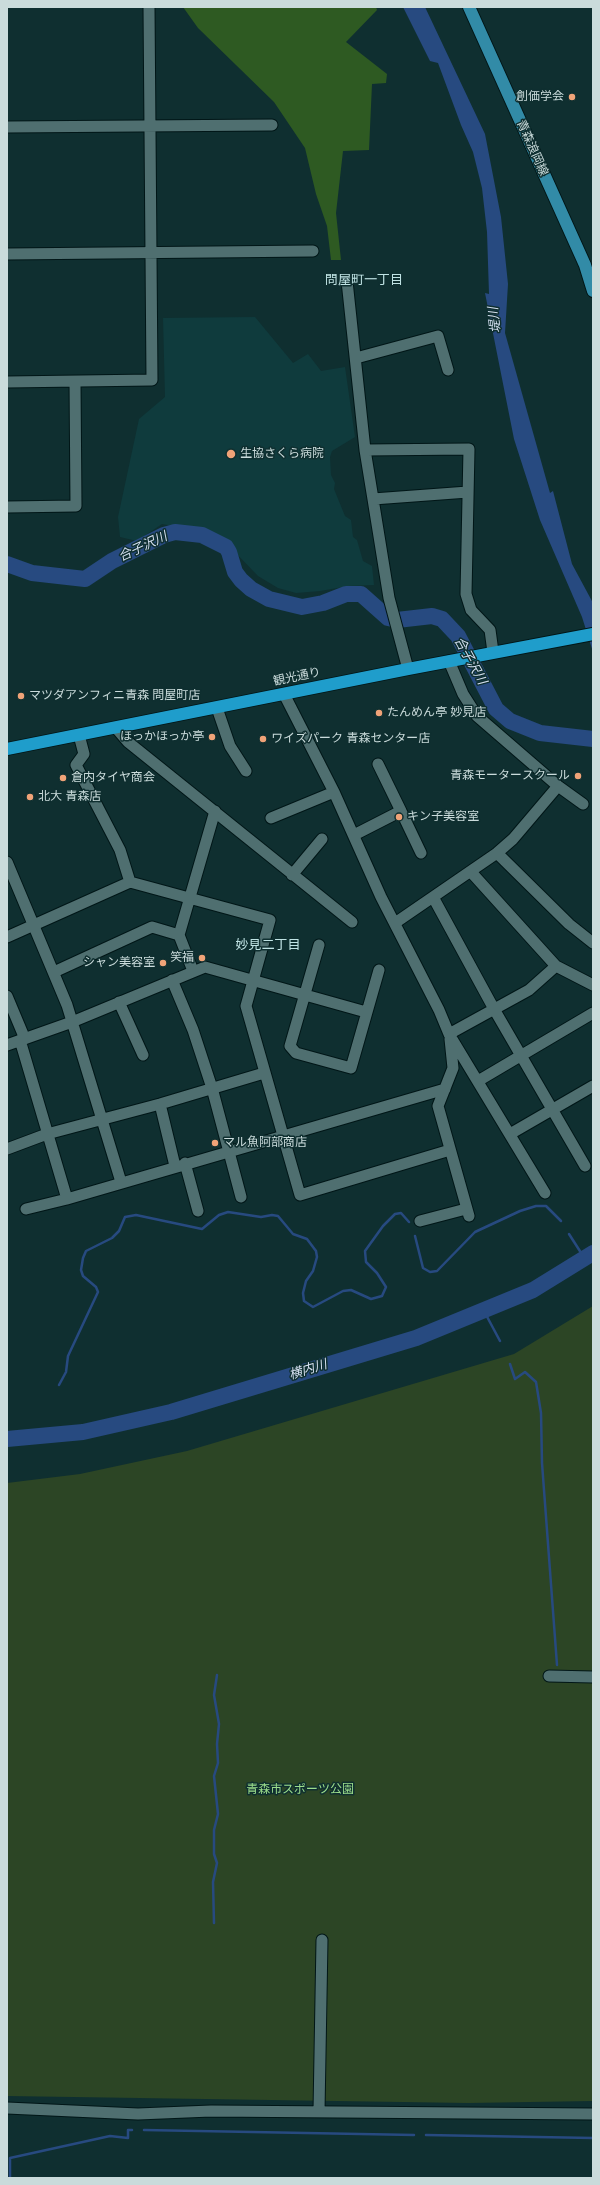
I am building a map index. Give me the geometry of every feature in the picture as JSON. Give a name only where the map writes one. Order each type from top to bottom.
[{"type":"highway","name":"観光通り","points":[[7,749],[217,708],[408,668],[593,634]]},
{"type":"main road","name":"青森浪岡線","points":[[468,7],[589,264],[593,291]]},
{"type":"street","points":[[7,382],[152,380],[149,7]]},
{"type":"street","points":[[7,127],[272,125]]},
{"type":"street","points":[[7,254],[313,251]]},
{"type":"street","points":[[346,281],[372,499],[389,598],[408,668]]},
{"type":"street","points":[[356,358],[438,336],[448,370]]},
{"type":"street","points":[[7,507],[76,506],[75,382]]},
{"type":"street","points":[[365,450],[469,449],[466,594],[470,610],[490,630],[490,653]]},
{"type":"street","points":[[372,499],[468,492]]},
{"type":"street","points":[[453,660],[463,694],[477,716],[558,786],[583,804]]},
{"type":"street","points":[[284,694],[334,792],[381,898],[439,1010],[449,1034],[545,1193]]},
{"type":"street","points":[[217,708],[230,746],[246,771]]},
{"type":"street","points":[[116,728],[128,742],[352,922]]},
{"type":"street","points":[[80,735],[84,754],[76,765],[120,850],[130,882]]},
{"type":"street","points":[[378,764],[421,853]]},
{"type":"street","points":[[395,923],[497,853],[513,839],[558,786]]},
{"type":"street","points":[[270,818],[334,792]]},
{"type":"street","points":[[193,971],[179,935],[215,811]]},
{"type":"street","points":[[354,835],[401,811]]},
{"type":"street","points":[[292,875],[322,839]]},
{"type":"street","points":[[497,853],[568,924],[593,943]]},
{"type":"street","points":[[7,862],[54,972],[72,1022],[121,1182]]},
{"type":"street","points":[[471,872],[556,966],[593,985]]},
{"type":"street","points":[[7,937],[130,882],[191,897],[270,920],[252,980],[246,1006],[300,1195],[450,1150]]},
{"type":"street","points":[[434,897],[494,1009],[554,1110],[585,1166]]},
{"type":"street","points":[[54,972],[152,927],[179,935]]},
{"type":"street","points":[[319,944],[290,1046],[296,1053],[351,1068],[379,970]]},
{"type":"street","points":[[449,1034],[529,990],[556,966]]},
{"type":"street","points":[[7,1045],[72,1022],[205,967],[366,1012]]},
{"type":"street","points":[[172,980],[193,1030],[212,1088],[241,1197]]},
{"type":"street","points":[[7,996],[23,1039],[47,1134],[67,1199]]},
{"type":"street","points":[[120,1002],[143,1055]]},
{"type":"street","points":[[478,1081],[593,1013]]},
{"type":"street","points":[[420,1221],[467,1212],[438,1106],[444,1088],[454,1068],[449,1034]]},
{"type":"street","points":[[7,1149],[47,1134],[160,1104],[264,1073]]},
{"type":"street","points":[[510,1134],[554,1110],[593,1086]]},
{"type":"street","points":[[26,1209],[67,1199],[444,1088]]},
{"type":"street","points":[[160,1104],[180,1165],[198,1211]]},
{"type":"street","points":[[549,1676],[593,1677]]},
{"type":"street","points":[[319,2111],[322,1940]]},
{"type":"street","points":[[7,2108],[138,2114],[211,2110],[420,2114],[593,2114]]},
{"type":"shaded area","name":"生協さくら病院","points":[[255,317],[293,363],[308,354],[321,371],[345,367],[355,437],[332,451],[330,457],[331,475],[335,483],[334,489],[345,516],[351,520],[353,537],[357,540],[363,561],[372,566],[374,585],[349,586],[296,593],[278,588],[258,576],[231,548],[220,540],[190,529],[162,524],[137,541],[120,537],[118,517],[139,419],[165,397],[163,318]]},
{"type":"green space","points":[[183,7],[376,7],[377,10],[346,42],[387,74],[386,83],[372,84],[369,150],[343,151],[336,213],[341,260],[331,260],[327,226],[316,194],[305,148],[274,102],[198,28]]},
{"type":"green space","name":"青森市スポーツ公園","points":[[593,1306],[593,2101],[468,2103],[7,2096],[7,1483],[80,1474],[187,1451],[514,1354]]},
{"type":"water","name":"堤川","points":[[403,7],[425,7],[485,134],[501,217],[508,284],[505,333],[550,493],[553,491],[572,564],[593,603],[593,652],[582,617],[540,520],[514,439],[485,293],[489,294],[487,232],[482,188],[473,152],[461,125],[438,63],[430,61]]},
{"type":"waterway","name":"合子沢川","points":[[7,564],[32,573],[85,579],[112,561],[164,535],[175,532],[202,535],[226,547],[235,572],[241,580],[251,589],[269,599],[302,607],[323,603],[346,594],[361,594],[388,618],[397,620],[432,616],[442,619],[458,636],[496,709],[510,721],[540,733],[593,739]]},
{"type":"waterway","points":[[415,1236],[423,1268],[430,1272],[437,1271],[475,1232],[520,1211],[536,1206],[546,1206],[561,1221]]},
{"type":"waterway","points":[[59,1385],[66,1372],[68,1356],[98,1292],[96,1287],[83,1276],[81,1270],[83,1258],[86,1251],[112,1238],[119,1231],[125,1217],[136,1215],[202,1229],[219,1215],[228,1212],[261,1217],[272,1215],[278,1216],[293,1234],[307,1239],[316,1251],[317,1257],[313,1271],[306,1281],[303,1293],[304,1301],[313,1307],[343,1291],[351,1290],[371,1299],[382,1296],[386,1287],[377,1273],[366,1262],[365,1251],[383,1226],[395,1214],[401,1213],[409,1222]]},
{"type":"waterway","points":[[569,1234],[585,1259]]},
{"type":"waterway","name":"横内川","points":[[7,1439],[83,1432],[171,1412],[416,1338],[533,1290],[593,1253]]},
{"type":"waterway","points":[[484,1311],[500,1341]]},
{"type":"waterway","points":[[510,1364],[515,1379],[525,1372],[536,1382],[541,1413],[542,1463],[557,1665]]},
{"type":"waterway","points":[[214,1923],[213,1882],[217,1863],[214,1854],[214,1830],[218,1814],[214,1776],[218,1763],[217,1744],[219,1724],[214,1695],[217,1675]]},
{"type":"waterway","points":[[10,2178],[10,2158],[110,2136],[128,2138],[128,2130],[132,2130]]},
{"type":"waterway","points":[[144,2130],[414,2135]]},
{"type":"waterway","points":[[426,2135],[593,2138]]},
{"type":"place","name":"創価学会","points":[[572,97]]},
{"type":"place","name":"生協さくら病院","points":[[231,454]]},
{"type":"place","name":"マツダアンフィニ青森 問屋町店","points":[[21,696]]},
{"type":"place","name":"たんめん亭 妙見店","points":[[379,713]]},
{"type":"place","name":"ほっかほっか亭","points":[[212,737]]},
{"type":"place","name":"ワイズパーク 青森センター店","points":[[263,739]]},
{"type":"place","name":"青森モータースクール","points":[[578,776]]},
{"type":"place","name":"倉内タイヤ商会","points":[[63,778]]},
{"type":"place","name":"北大 青森店","points":[[30,797]]},
{"type":"place","name":"キン子美容室","points":[[399,817]]},
{"type":"place","name":"笑福","points":[[202,958]]},
{"type":"place","name":"シャン美容室","points":[[163,963]]},
{"type":"place","name":"マル魚阿部商店","points":[[215,1143]]},
{"type":"district","name":"問屋町一丁目","points":[[364,280]]},
{"type":"district","name":"妙見二丁目","points":[[268,945]]}]
